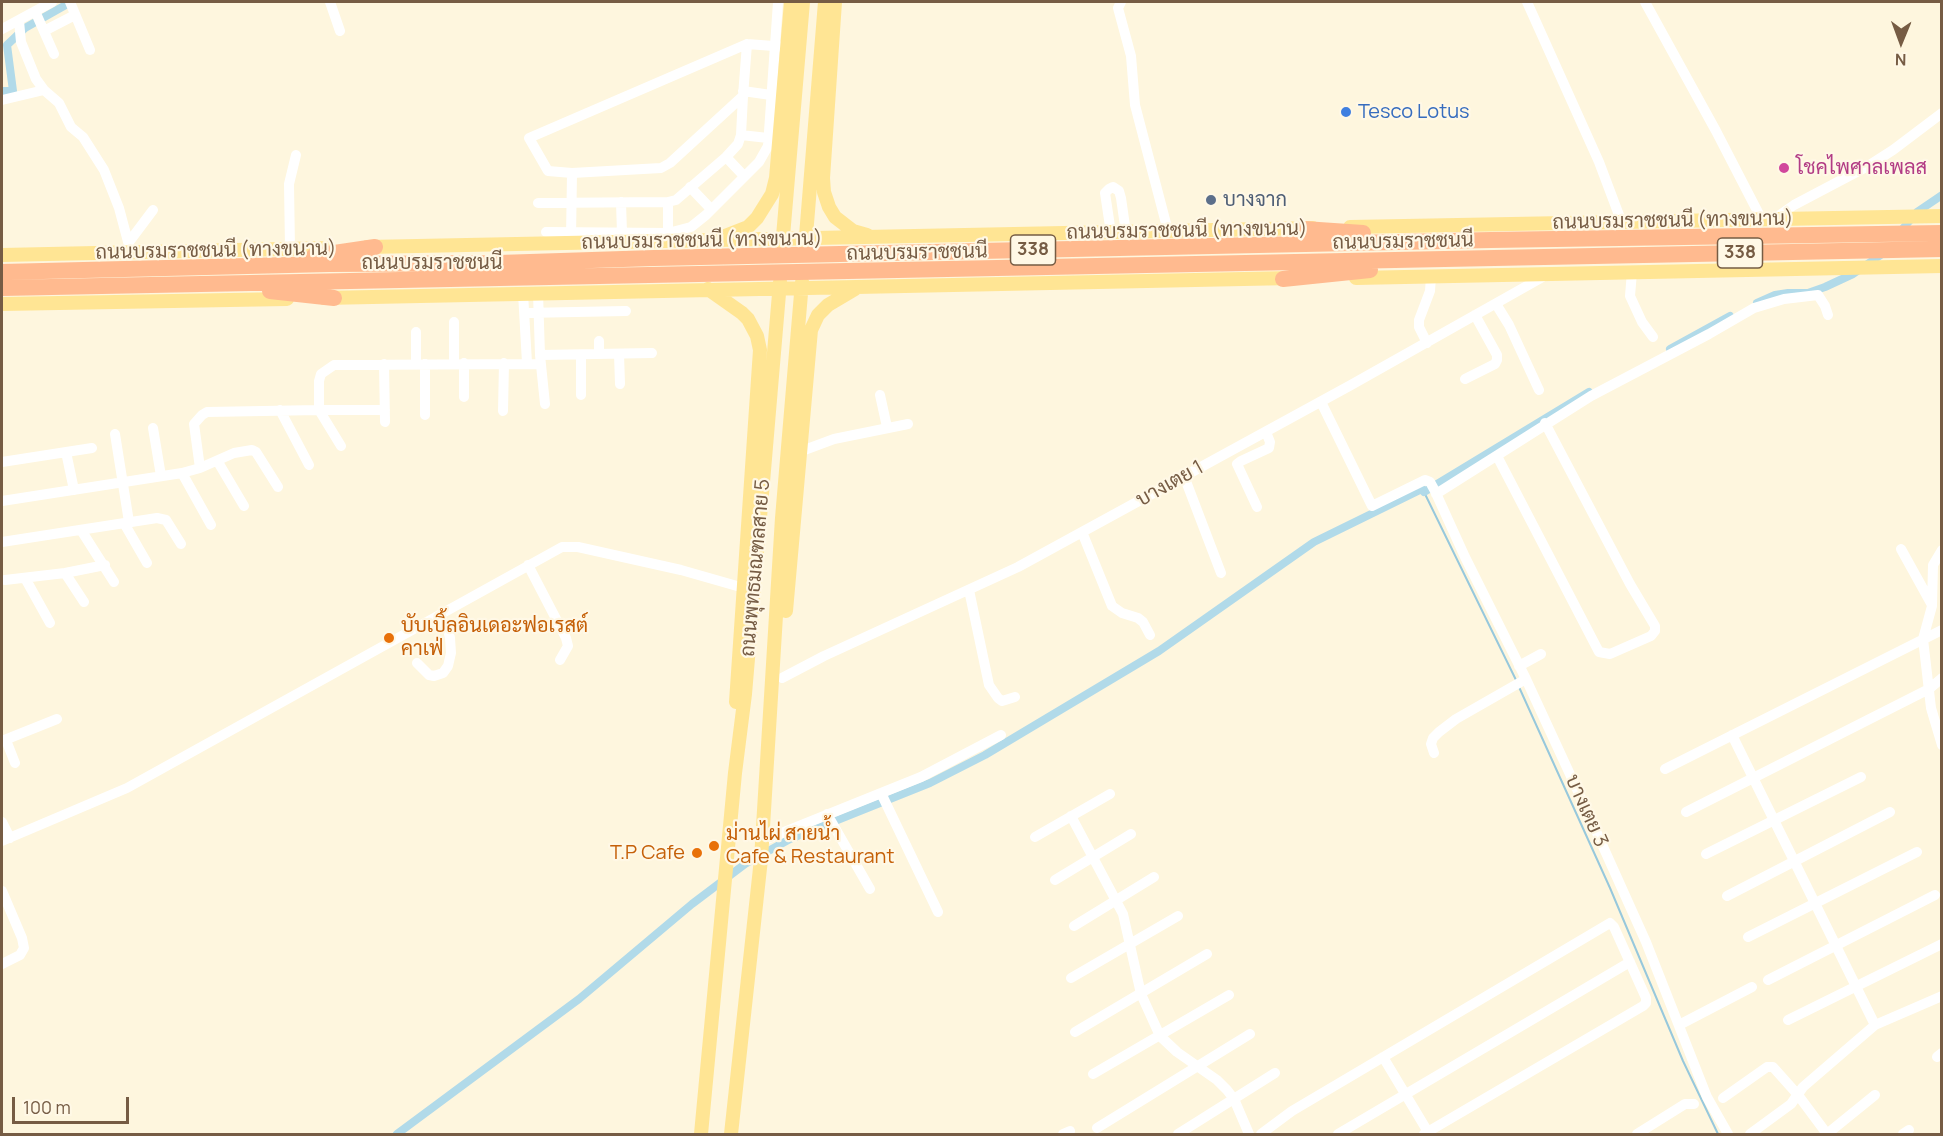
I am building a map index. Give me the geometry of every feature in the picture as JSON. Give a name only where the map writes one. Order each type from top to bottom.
[{"type":"highway","points":[[1304,229],[1390,235],[1439,242]]},
{"type":"highway","name":"ถนนบรมราชชนนี","points":[[2,288],[329,264],[499,263],[677,257],[1941,233]]},
{"type":"highway","points":[[188,276],[375,247]]},
{"type":"highway","name":"ถนนบรมราชชนนี","points":[[2,272],[188,276],[1452,260],[1941,249]]},
{"type":"highway","points":[[1283,279],[1452,260]]},
{"type":"highway","points":[[188,276],[334,297]]},
{"type":"main road","points":[[709,240],[736,233],[748,227],[758,218],[772,194],[776,178],[773,137],[781,46],[799,3]]},
{"type":"main road","name":"ถนนพุทธมณฑลสาย 5","points":[[701,1134],[735,773],[745,694],[799,3]]},
{"type":"main road","points":[[828,4],[824,192],[828,207],[843,225],[853,231],[878,238]]},
{"type":"main road","name":"ถนนพุทธมณฑลสาย 5","points":[[731,1134],[761,849],[782,518],[828,4]]},
{"type":"main road","points":[[773,137],[800,153],[808,154],[825,145]]},
{"type":"main road","name":"ถนนบรมราชชนนี (ทางขนาน)","points":[[2,255],[130,247],[290,249],[571,238],[709,240],[878,238],[1936,216]]},
{"type":"main road","name":"338","points":[[2,304],[1941,266]]},
{"type":"main road","points":[[767,770],[782,678],[811,330],[818,315],[828,305],[857,288]]},
{"type":"main road","points":[[708,290],[748,319],[757,336],[760,350],[760,376],[736,680],[735,773]]},
{"type":"main road","points":[[760,376],[766,365],[775,362],[790,364],[798,368],[805,387]]},
{"type":"street","points":[[2,30],[36,14],[52,2]]},
{"type":"street","points":[[330,2],[340,31]]},
{"type":"street","points":[[546,232],[571,238],[622,233],[668,233],[690,227],[711,209],[765,153],[773,137],[771,95],[781,46],[778,2]]},
{"type":"street","points":[[1121,2],[1118,8],[1131,56],[1136,105],[1168,231]]},
{"type":"street","points":[[1527,2],[1599,162],[1622,223]]},
{"type":"street","points":[[1645,2],[1768,220],[1868,166],[1941,113]]},
{"type":"street","points":[[44,29],[73,9],[90,50]]},
{"type":"street","points":[[36,14],[54,54]]},
{"type":"street","points":[[19,23],[21,42],[36,79],[44,90],[59,103],[71,127],[83,137],[104,170],[119,208],[130,247]]},
{"type":"street","points":[[771,95],[743,94],[670,163],[661,168],[572,173],[548,171],[529,138],[747,44],[781,46]]},
{"type":"street","points":[[538,203],[668,202],[676,200],[738,144],[741,135],[747,44]]},
{"type":"street","points":[[2,100],[44,90]]},
{"type":"street","points":[[741,135],[773,137]]},
{"type":"street","points":[[290,249],[289,184],[296,155]]},
{"type":"street","points":[[726,157],[744,176]]},
{"type":"street","points":[[571,238],[572,173]]},
{"type":"street","points":[[690,187],[711,209]]},
{"type":"street","points":[[1111,233],[1106,193],[1113,187],[1119,191],[1122,198],[1126,233]]},
{"type":"street","points":[[621,202],[622,233]]},
{"type":"street","points":[[668,202],[668,233]]},
{"type":"street","points":[[130,247],[153,210]]},
{"type":"street","points":[[1632,272],[1629,296],[1642,322],[1653,336]]},
{"type":"street","name":"บางเตย 1","points":[[782,678],[833,652],[1018,567],[1321,402],[1550,273]]},
{"type":"street","points":[[1427,343],[1419,327],[1419,320],[1430,291],[1431,276]]},
{"type":"street","points":[[524,293],[527,363]]},
{"type":"street","points":[[538,293],[540,360],[545,404]]},
{"type":"street","points":[[1321,402],[1372,506],[1425,480],[1433,489],[1497,456],[1545,423],[1754,308],[1773,301],[1818,296],[1828,315]]},
{"type":"street","points":[[1496,304],[1509,325],[1539,390]]},
{"type":"street","points":[[525,313],[627,311]]},
{"type":"street","points":[[1465,379],[1495,364],[1497,360],[1497,355],[1475,315]]},
{"type":"street","points":[[454,322],[464,397]]},
{"type":"street","points":[[416,332],[425,416]]},
{"type":"street","points":[[599,340],[599,354]]},
{"type":"street","points":[[341,447],[319,410],[319,381],[326,369],[334,365],[527,363],[581,355],[652,353]]},
{"type":"street","points":[[619,354],[620,384]]},
{"type":"street","points":[[581,355],[581,394]]},
{"type":"street","points":[[503,411],[504,363]]},
{"type":"street","points":[[200,468],[194,424],[201,415],[207,412],[319,410],[385,416],[384,364]]},
{"type":"street","points":[[880,395],[887,428]]},
{"type":"street","points":[[280,410],[309,465]]},
{"type":"street","points":[[1497,456],[1599,652],[1610,654],[1651,636],[1655,627],[1545,423]]},
{"type":"street","points":[[800,452],[834,439],[908,424]]},
{"type":"street","points":[[153,428],[161,476]]},
{"type":"street","points":[[1257,507],[1237,464],[1269,448],[1270,442],[1266,432]]},
{"type":"street","points":[[115,434],[123,482],[126,522],[147,563]]},
{"type":"street","points":[[2,462],[92,448]]},
{"type":"street","points":[[2,501],[182,473],[218,462],[234,453],[252,450],[256,452],[278,487]]},
{"type":"street","points":[[66,452],[75,490]]},
{"type":"street","points":[[218,462],[244,506]]},
{"type":"street","points":[[182,473],[211,525]]},
{"type":"street","points":[[1184,476],[1221,573]]},
{"type":"street","name":"บางเตย 3","points":[[1433,489],[1519,666],[1520,682],[1631,909],[1707,1097],[1728,1134]]},
{"type":"street","points":[[2,542],[163,518],[169,523],[181,544]]},
{"type":"street","points":[[81,530],[114,582]]},
{"type":"street","points":[[1082,532],[1112,606],[1122,613],[1138,618],[1150,635]]},
{"type":"street","points":[[2,822],[5,839],[127,788],[562,547],[578,547],[681,570],[744,588]]},
{"type":"street","points":[[1901,549],[1932,606]]},
{"type":"street","points":[[1941,550],[1933,565],[1932,606],[1923,639],[1931,708],[1939,726],[1941,745]]},
{"type":"street","points":[[5,580],[65,573],[105,565]]},
{"type":"street","points":[[528,565],[566,638],[568,646],[560,660]]},
{"type":"street","points":[[65,573],[84,602]]},
{"type":"street","points":[[24,578],[50,623]]},
{"type":"street","points":[[969,590],[989,685],[1002,702],[1015,697]]},
{"type":"street","points":[[417,663],[429,675],[434,676],[442,673],[448,666],[451,654],[450,638],[439,615]]},
{"type":"street","points":[[1665,769],[1941,630]]},
{"type":"street","points":[[1519,666],[1541,654]]},
{"type":"street","points":[[1686,812],[1929,688],[1941,678]]},
{"type":"street","points":[[1434,753],[1431,744],[1439,732],[1456,719],[1520,682]]},
{"type":"street","points":[[15,763],[4,740],[57,719]]},
{"type":"street","points":[[761,849],[782,834],[830,820],[885,799],[1001,735]]},
{"type":"street","points":[[1732,735],[1875,1025]]},
{"type":"street","points":[[1706,854],[1861,777]]},
{"type":"street","points":[[1035,837],[1110,794]]},
{"type":"street","points":[[885,799],[938,912]]},
{"type":"street","points":[[1727,896],[1890,812]]},
{"type":"street","points":[[1071,816],[1123,914],[1141,994],[1160,1036],[1217,1080],[1234,1099],[1249,1134]]},
{"type":"street","points":[[830,820],[870,889]]},
{"type":"street","points":[[1055,880],[1131,834]]},
{"type":"street","points":[[1748,937],[1917,852]]},
{"type":"street","points":[[1074,926],[1154,877]]},
{"type":"street","points":[[2,891],[24,948],[20,955],[2,964]]},
{"type":"street","points":[[1768,980],[1935,895]]},
{"type":"street","points":[[1071,978],[1178,916]]},
{"type":"street","points":[[1261,1134],[1292,1111],[1383,1057],[1610,924],[1614,927],[1646,998],[1643,1006],[1426,1133],[1383,1057]]},
{"type":"street","points":[[1788,1020],[1941,944]]},
{"type":"street","points":[[1075,1032],[1207,954]]},
{"type":"street","points":[[1338,1134],[1630,962]]},
{"type":"street","points":[[1679,1025],[1752,987]]},
{"type":"street","points":[[1093,1074],[1229,995]]},
{"type":"street","points":[[1750,1134],[1791,1104],[1803,1087],[1875,1025],[1941,996]]},
{"type":"street","points":[[1097,1128],[1250,1034]]},
{"type":"street","points":[[1723,1098],[1767,1067],[1774,1068],[1798,1095],[1827,1134],[1875,1095]]},
{"type":"street","points":[[1178,1134],[1275,1073]]},
{"type":"street","points":[[1637,1134],[1685,1104],[1694,1104]]},
{"type":"waterway","points":[[2,91],[13,91],[7,45],[25,28],[71,2]]},
{"type":"waterway","points":[[1900,232],[1917,212],[1942,195]]},
{"type":"waterway","points":[[1757,303],[1775,295],[1808,293],[1825,287],[1853,274],[1885,252]]},
{"type":"waterway","points":[[1670,349],[1730,316]]},
{"type":"waterway","points":[[397,1134],[579,999],[692,904],[745,864],[790,839],[930,783],[985,755],[1159,651],[1314,542],[1422,489],[1424,492],[1589,392]]},
{"type":"waterway","points":[[1424,492],[1516,680]]},
{"type":"waterway","points":[[1519,687],[1610,888],[1683,1061],[1718,1134]]},
{"type":"place","name":"Tesco Lotus","points":[[1346,112]]},
{"type":"place","name":"โชคไพศาลเพลส","points":[[1784,168]]},
{"type":"place","name":"บางจาก","points":[[1211,200]]},
{"type":"place","name":"บับเบิ้ลอินเดอะฟอเรสต์ คาเฟ่","points":[[389,638]]},
{"type":"place","name":"ม่านไผ่ สายน้ำ Cafe & Restaurant","points":[[714,846]]},
{"type":"place","name":"T.P Cafe","points":[[697,853]]}]
